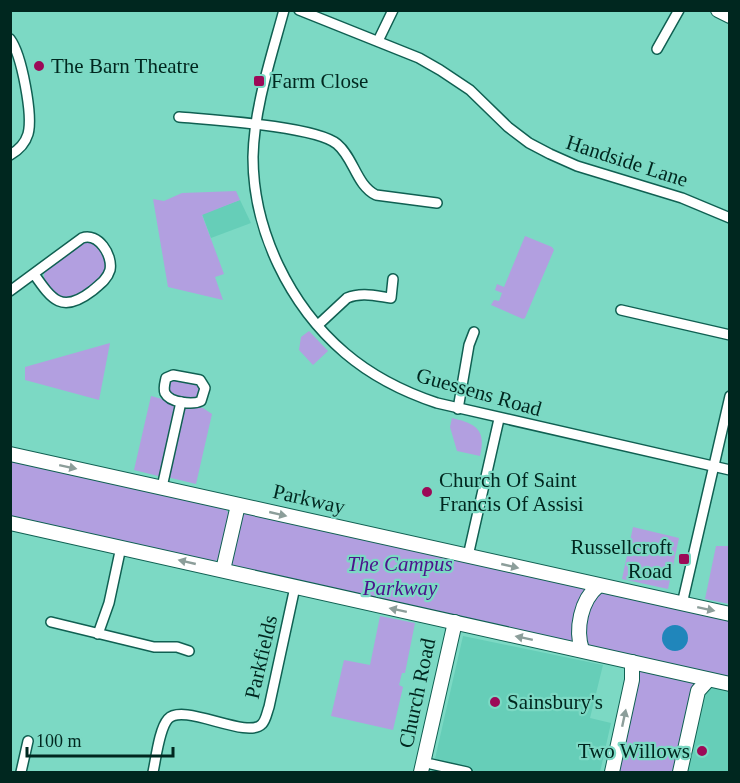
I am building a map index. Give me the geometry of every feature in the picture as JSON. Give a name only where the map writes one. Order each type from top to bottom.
[{"type":"street","name":"Guessens Road","points":[[284,10],[256,126],[254,176],[264,229],[286,280],[307,313],[347,355],[374,374],[418,397],[499,419],[729,470]]},
{"type":"street","name":"Handside Lane","points":[[299,10],[419,58],[457,80],[508,127],[529,143],[550,154],[577,166],[682,198],[729,218]]},
{"type":"street","points":[[378,41],[393,10]]},
{"type":"street","points":[[657,49],[679,10]]},
{"type":"street","points":[[718,10],[729,16]]},
{"type":"street","points":[[10,39],[21,61],[29,120],[22,147],[10,155]]},
{"type":"street","points":[[178,117],[314,133],[326,137],[344,151],[359,179],[370,192],[376,195],[437,203]]},
{"type":"street","points":[[10,291],[82,238],[88,236],[97,239],[108,254],[110,261],[110,269],[105,280],[81,299],[68,303],[62,303],[49,294],[34,274]]},
{"type":"street","points":[[318,325],[346,298],[363,294],[391,298],[393,279]]},
{"type":"street","points":[[621,310],[729,335]]},
{"type":"street","points":[[458,409],[469,345],[474,332]]},
{"type":"street","points":[[173,375],[200,380],[205,388],[201,400],[193,403],[181,402],[169,398],[165,393],[166,378],[173,375]]},
{"type":"street","points":[[682,604],[729,396]]},
{"type":"street","points":[[162,488],[181,402]]},
{"type":"street","points":[[468,556],[499,419]]},
{"type":"street","name":"Parkway","points":[[10,454],[729,614]]},
{"type":"street","points":[[223,570],[238,505]]},
{"type":"street","points":[[10,523],[729,684]]},
{"type":"street","points":[[98,634],[109,603],[121,547]]},
{"type":"street","points":[[582,650],[578,632],[585,601],[598,586]]},
{"type":"street","name":"Parkfields","points":[[153,772],[164,727],[167,720],[174,715],[194,716],[238,727],[257,728],[262,723],[269,707],[295,587]]},
{"type":"street","points":[[51,622],[154,647],[177,647],[189,651]]},
{"type":"street","name":"Church Road","points":[[426,768],[455,622]]},
{"type":"street","points":[[612,772],[632,680],[632,662]]},
{"type":"street","points":[[680,772],[698,691],[708,680]]},
{"type":"street","points":[[21,772],[28,741]]},
{"type":"street","points":[[426,768],[467,772]]},
{"type":"shaded area","points":[[240,200],[251,223],[211,238],[202,214]]},
{"type":"shaded area","name":"Sainsbury's","points":[[463,636],[603,665],[590,718],[611,723],[600,772],[432,772]]},
{"type":"shaded area","points":[[729,684],[729,772],[680,772],[701,685]]},
{"type":"green space","points":[[236,191],[240,200],[202,215],[224,274],[215,277],[223,300],[168,287],[153,199],[164,201],[182,193]]},
{"type":"green space","points":[[525,236],[552,247],[554,250],[523,319],[491,305],[494,300],[499,301],[502,293],[495,290],[497,284],[504,287]]},
{"type":"green space","points":[[87,240],[95,242],[102,253],[106,270],[103,276],[73,300],[58,297],[46,285],[44,273],[46,269]]},
{"type":"green space","points":[[309,331],[328,351],[313,365],[299,350],[301,337]]},
{"type":"green space","points":[[110,343],[99,400],[25,380],[25,367]]},
{"type":"green space","points":[[173,378],[196,382],[201,387],[201,396],[192,401],[169,395],[167,383]]},
{"type":"green space","points":[[151,396],[173,402],[177,410],[162,477],[134,470]]},
{"type":"green space","points":[[187,406],[203,408],[212,414],[196,484],[167,477],[184,409]]},
{"type":"green space","points":[[452,418],[468,423],[478,430],[482,440],[480,456],[457,451],[450,427]]},
{"type":"green space","points":[[11,458],[224,507],[230,515],[221,557],[212,563],[11,519]]},
{"type":"green space","name":"The Campus Parkway","points":[[247,513],[588,588],[575,644],[235,568],[231,563],[242,515]]},
{"type":"green space","points":[[633,527],[679,538],[668,589],[622,579]]},
{"type":"green space","points":[[716,546],[729,546],[729,604],[705,599]]},
{"type":"green space","points":[[601,591],[729,619],[729,680],[593,649],[583,640],[589,601]]},
{"type":"green space","points":[[380,616],[415,623],[405,673],[402,673],[399,685],[403,687],[393,730],[331,716],[344,660],[370,665]]},
{"type":"green space","points":[[636,668],[698,682],[675,772],[615,772]]},
{"type":"water","points":[[675,625],[684,629],[688,638],[684,647],[675,651],[666,647],[662,638],[666,629]]},
{"type":"place","name":"The Barn Theatre","points":[[39,66]]},
{"type":"place","name":"Farm Close","points":[[259,81]]},
{"type":"place","name":"Church Of Saint Francis Of Assisi","points":[[427,492]]},
{"type":"place","name":"Russellcroft Road","points":[[684,559]]},
{"type":"place","name":"Sainsbury's","points":[[495,702]]},
{"type":"place","name":"Two Willows","points":[[702,751]]}]
